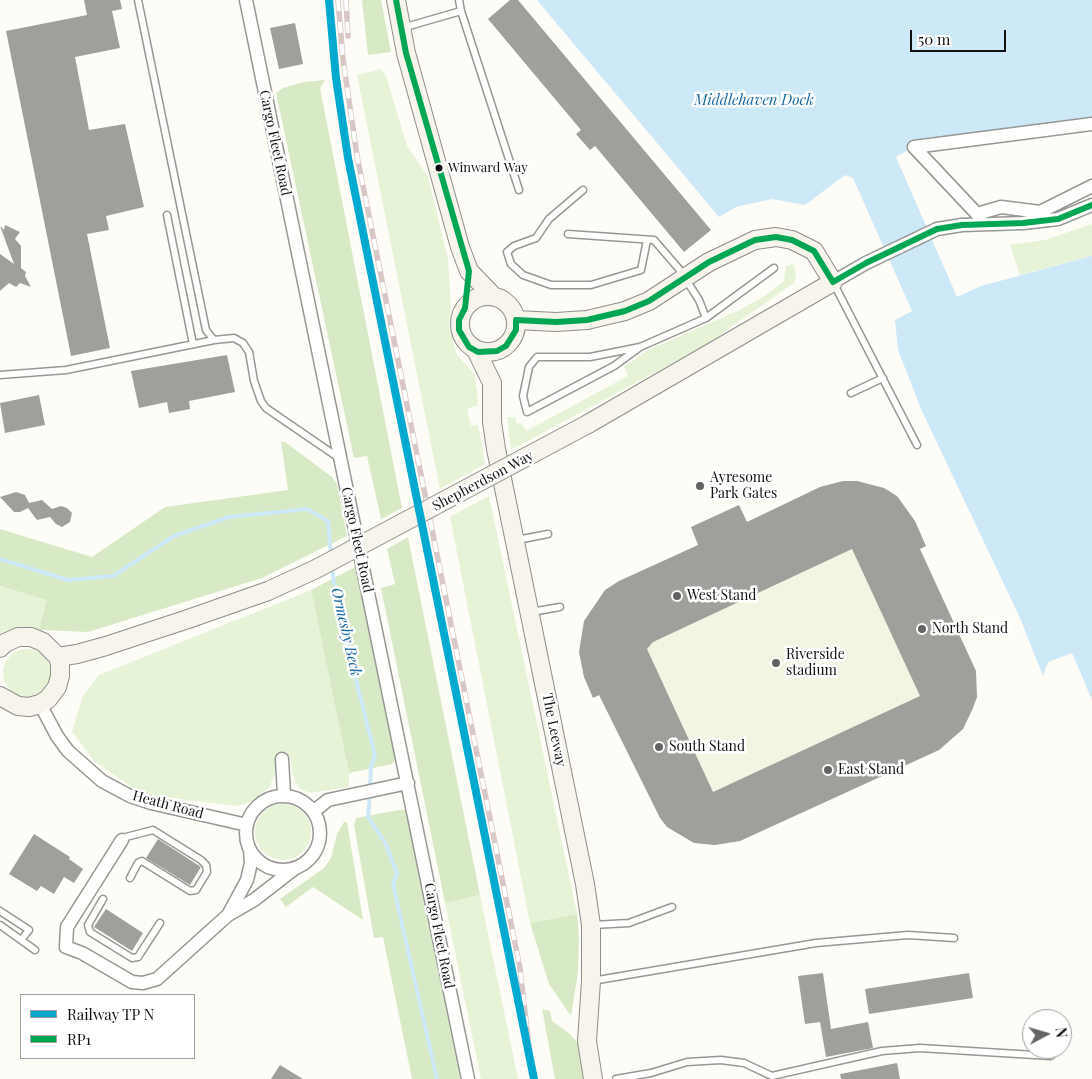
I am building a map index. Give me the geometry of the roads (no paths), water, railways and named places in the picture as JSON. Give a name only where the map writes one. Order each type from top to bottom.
[{"type":"street","name":"Cargo Fleet Road","points":[[246,0],[468,1079]]},
{"type":"street","points":[[396,0],[406,53],[469,271],[465,308],[459,320],[460,330],[463,339],[476,350],[488,353],[506,346],[516,330],[516,320],[508,305],[494,297],[469,271]]},
{"type":"street","points":[[1092,124],[914,148],[977,214],[1001,207],[1040,212],[1092,186]]},
{"type":"street","points":[[516,320],[556,322],[600,318],[649,301],[709,262],[755,240],[776,237],[792,240],[814,252],[833,282],[866,263],[937,229],[962,225],[1058,219],[1092,205]]},
{"type":"street","name":"Shepherdson Way","points":[[58,657],[106,646],[188,619],[268,591],[316,569],[636,398],[833,282]]},
{"type":"street","points":[[465,308],[477,298],[494,297]]},
{"type":"street","name":"The Leeway","points":[[506,346],[492,383],[492,422],[585,884],[591,925],[591,981],[587,1041],[593,1079]]},
{"type":"street","name":"The Leeway","points":[[476,350],[492,383]]},
{"type":"street","points":[[0,648],[5,643],[18,637],[31,637],[43,642],[58,657],[60,676],[57,687],[48,699],[40,704],[24,707],[3,701]]},
{"type":"street","name":"Heath Road","points":[[40,704],[57,736],[68,751],[102,781],[130,796],[151,803],[246,825]]},
{"type":"street","points":[[282,759],[284,795]]},
{"type":"street","points":[[314,811],[328,800],[408,783]]},
{"type":"street","points":[[122,840],[67,926],[66,947],[82,953],[124,979],[132,982],[149,982],[161,976],[228,915],[254,900],[294,869],[307,862],[316,852],[321,838],[320,824],[314,811],[300,800],[284,795],[271,797],[260,803],[251,813],[246,825],[246,838],[250,850],[251,863],[246,880],[228,915]]},
{"type":"street","points":[[250,850],[258,861],[269,868],[282,871],[294,869]]},
{"type":"lane","points":[[138,0],[206,330],[214,340]]},
{"type":"lane","points":[[459,0],[460,11],[519,190]]},
{"type":"lane","points":[[401,28],[460,11]]},
{"type":"lane","points":[[583,190],[549,219],[536,238],[514,246],[507,252],[511,264],[523,275],[551,284],[591,285],[640,270],[647,240]]},
{"type":"lane","points":[[167,215],[193,344]]},
{"type":"lane","points":[[568,234],[654,240],[685,278],[699,300],[706,318]]},
{"type":"lane","points":[[640,347],[614,366],[527,412],[523,396],[529,367],[537,357],[590,357],[640,347],[706,318],[774,268]]},
{"type":"lane","points":[[833,282],[916,445]]},
{"type":"lane","points":[[0,375],[66,370],[214,340],[234,338],[243,343],[249,352],[254,381],[261,401],[266,408],[340,459]]},
{"type":"lane","points":[[851,393],[883,378]]},
{"type":"lane","points":[[516,540],[548,534]]},
{"type":"lane","points":[[530,613],[560,607]]},
{"type":"lane","points":[[122,840],[126,837],[153,830],[206,864],[207,872],[196,890],[190,891],[142,861],[130,878]]},
{"type":"lane","points":[[103,899],[88,925],[90,932],[132,958],[138,957],[160,923]]},
{"type":"lane","points":[[591,925],[630,923],[672,907]]},
{"type":"lane","points":[[0,910],[29,930],[22,940]]},
{"type":"lane","points":[[0,925],[35,950]]},
{"type":"lane","points":[[591,981],[816,943],[908,935],[954,938]]},
{"type":"lane","points":[[616,1079],[651,1074],[687,1062],[721,1060],[744,1063],[772,1076],[874,1052],[920,1048],[1022,1054]]},
{"type":"water","name":"Middlehaven Dock","points":[[537,0],[1092,0],[1092,124],[914,147],[896,157],[957,297],[981,286],[1092,256],[1092,700],[1072,653],[1048,662],[1043,676],[1020,618],[921,409],[898,350],[895,320],[912,311],[853,178],[845,175],[805,205],[772,199],[736,207],[719,217]]},
{"type":"waterway","name":"Ormesby Beck","points":[[0,559],[68,580],[113,576],[174,536],[229,517],[307,509],[328,521],[331,556]]},
{"type":"waterway","name":"Ormesby Beck","points":[[332,565],[334,584],[352,664],[375,755],[371,766],[370,788]]},
{"type":"waterway","name":"Ormesby Beck","points":[[370,795],[368,817],[386,844],[397,874],[393,884],[437,1079]]},
{"type":"railway","points":[[338,0],[343,59],[357,156],[520,968],[530,1056]]},
{"type":"railway","points":[[346,0],[348,36]]},
{"type":"place","name":"Winward Way","points":[[439,168]]},
{"type":"place","name":"Ayresome Park Gates","points":[[700,486]]},
{"type":"place","name":"West Stand","points":[[677,596]]},
{"type":"place","name":"North Stand","points":[[922,629]]},
{"type":"place","name":"Riverside stadium","points":[[776,663]]},
{"type":"place","name":"South Stand","points":[[659,747]]},
{"type":"place","name":"East Stand","points":[[828,770]]}]
